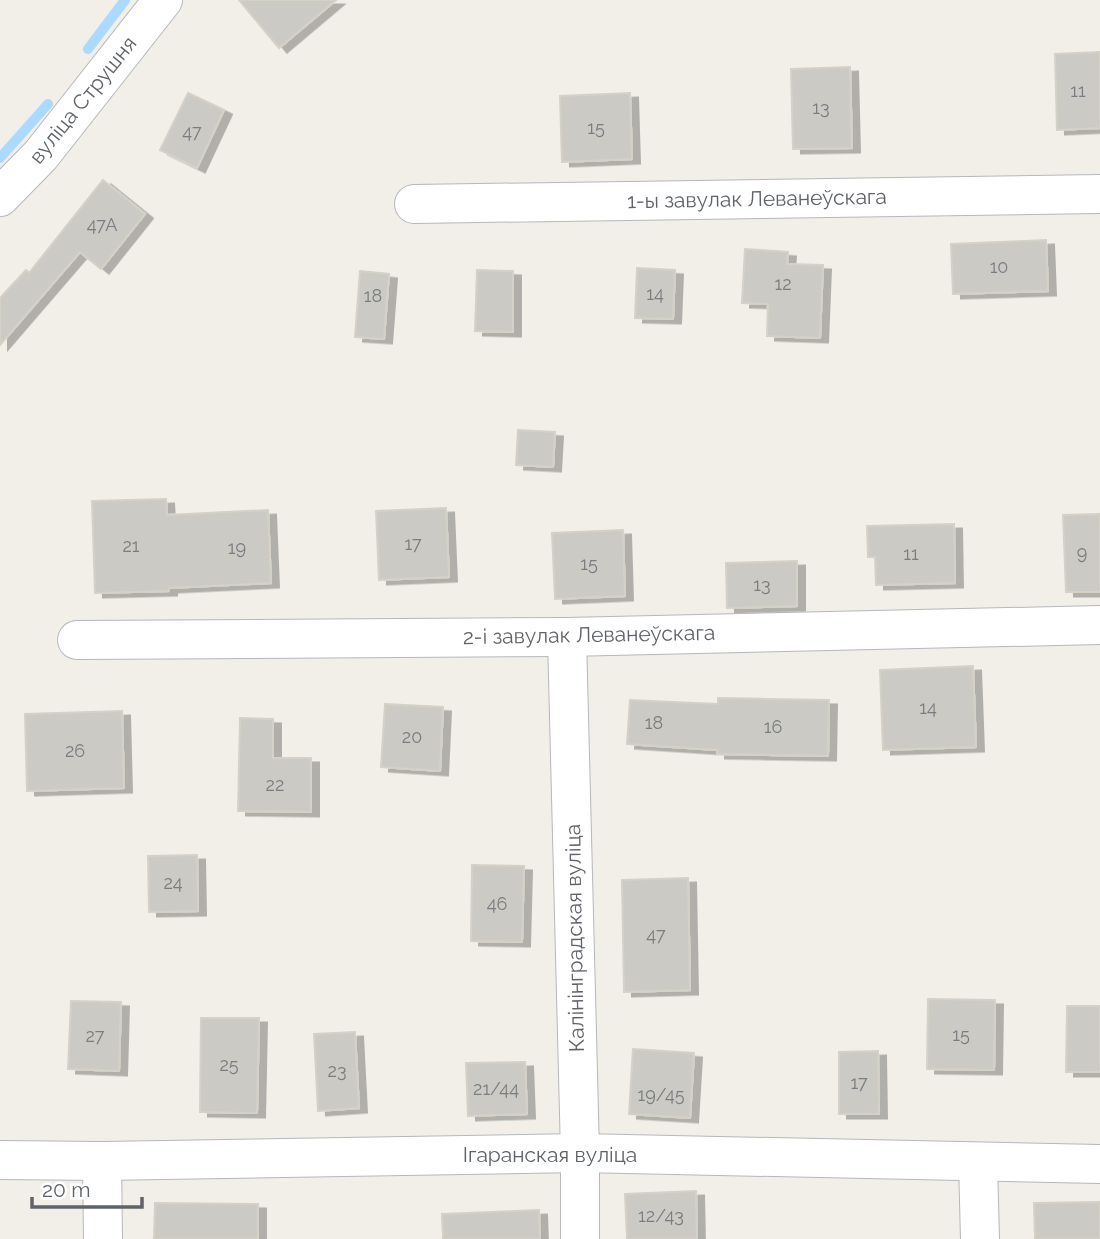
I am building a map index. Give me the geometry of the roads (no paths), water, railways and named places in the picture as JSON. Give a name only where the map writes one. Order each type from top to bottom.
[{"type":"street","name":"вуліца Струшня","points":[[0,197],[41,155],[163,0]]},
{"type":"street","name":"1-ы завулак Леванеўскага","points":[[414,204],[1100,194]]},
{"type":"street","name":"2-і завулак Леванеўскага","points":[[78,639],[567,636],[1100,625]]},
{"type":"street","name":"Калінінградская вуліца","points":[[567,636],[580,1239]]},
{"type":"street","name":"Ігаранская вуліца","points":[[0,1160],[102,1161],[580,1153],[1100,1164]]},
{"type":"street","points":[[102,1161],[103,1239]]},
{"type":"street","points":[[978,1163],[980,1239]]},
{"type":"waterway","points":[[88,49],[125,0]]},
{"type":"waterway","points":[[0,158],[48,104]]}]
